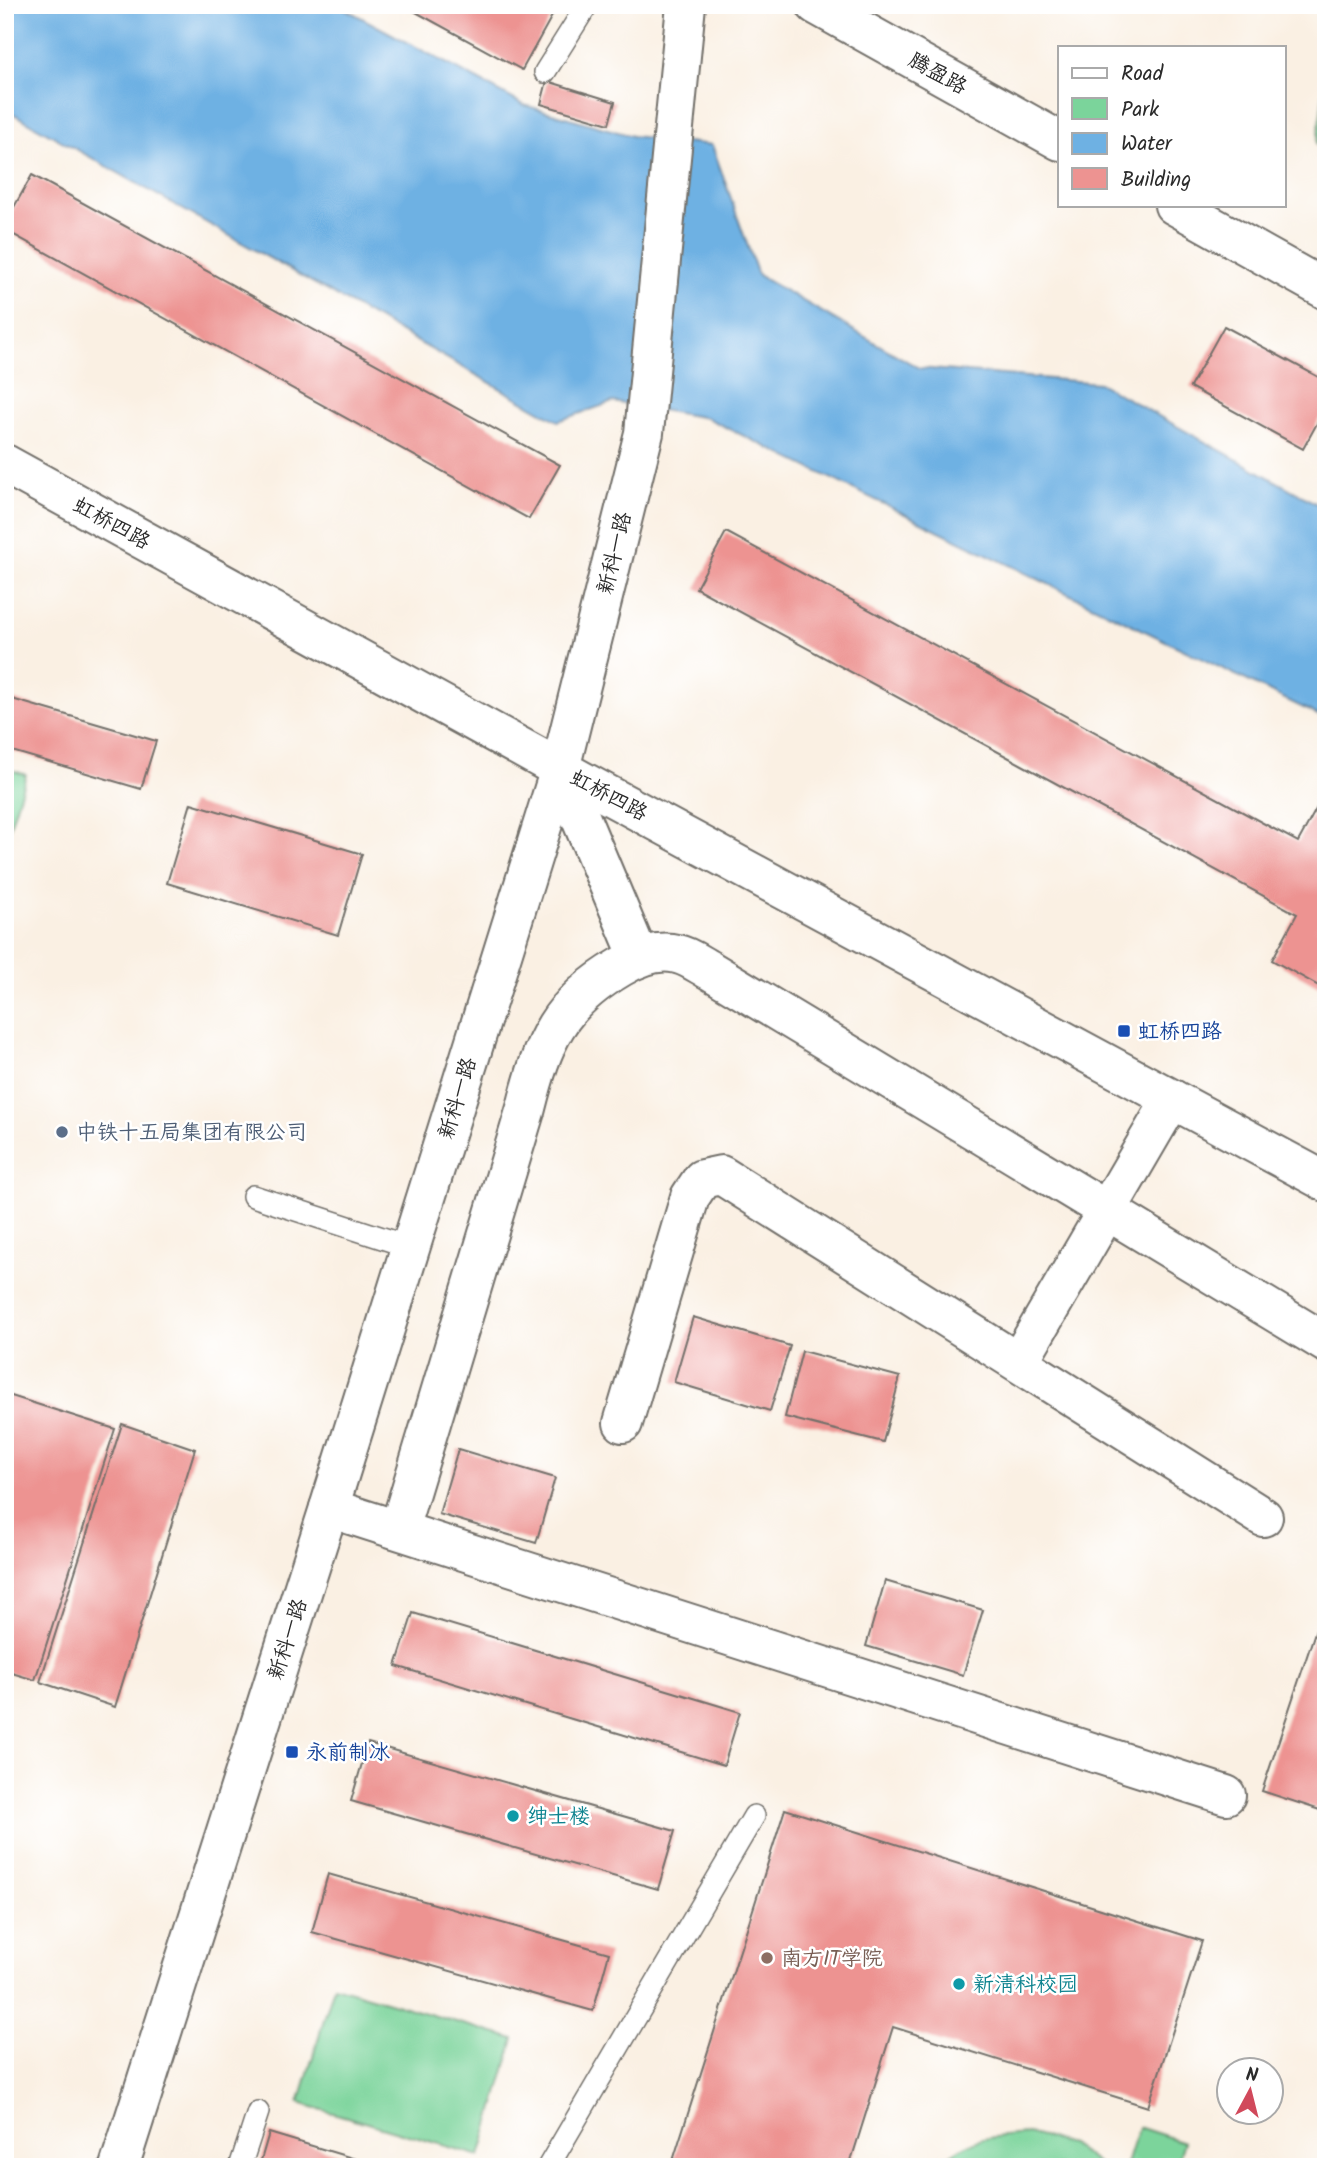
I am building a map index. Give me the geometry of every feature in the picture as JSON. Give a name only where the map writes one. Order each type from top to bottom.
[{"type":"street","name":"新科一路","points":[[119,2167],[560,769],[644,433],[686,5]]},
{"type":"street","name":"腾盈路","points":[[816,5],[1058,140]]},
{"type":"street","points":[[1176,206],[1326,290]]},
{"type":"street","name":"虹桥四路","points":[[5,464],[560,769],[1326,1182]]},
{"type":"street","points":[[560,769],[639,957]]},
{"type":"street","points":[[399,1529],[526,1108],[537,1062],[559,1019],[595,983],[639,957],[662,952],[679,954],[700,965],[1326,1343]]},
{"type":"street","points":[[1019,1361],[1172,1098]]},
{"type":"street","points":[[623,1423],[690,1197],[702,1179],[721,1175],[1263,1517]]},
{"type":"street","points":[[329,1508],[1226,1795]]},
{"type":"lane","points":[[545,72],[587,5]]},
{"type":"lane","points":[[253,1196],[410,1247]]},
{"type":"lane","points":[[548,2167],[754,1816]]},
{"type":"lane","points":[[240,2167],[258,2112]]},
{"type":"green space","points":[[1326,72],[1326,145],[1317,144]]},
{"type":"green space","points":[[5,768],[26,775],[5,842]]},
{"type":"green space","points":[[334,1986],[514,2039],[480,2156],[299,2103]]},
{"type":"green space","points":[[1138,2127],[1184,2142],[1176,2167],[1125,2167]]},
{"type":"green space","points":[[1030,2134],[1070,2144],[1102,2167],[934,2167],[957,2150],[979,2140]]},
{"type":"water","points":[[5,5],[338,5],[524,105],[632,136],[712,145],[758,275],[919,368],[1099,383],[1326,509],[1326,719],[707,418],[613,402],[558,421],[5,109]]},
{"type":"building","points":[[403,5],[558,5],[522,70]]},
{"type":"building","points":[[547,81],[615,102],[609,124],[541,104]]},
{"type":"building","points":[[32,175],[560,465],[529,519],[5,230],[5,223]]},
{"type":"building","points":[[1224,326],[1326,381],[1326,407],[1303,449],[1190,387]]},
{"type":"building","points":[[726,532],[1298,842],[1326,791],[1326,990],[1272,960],[1297,914],[696,588]]},
{"type":"building","points":[[5,697],[156,741],[141,789],[5,749]]},
{"type":"building","points":[[191,803],[362,854],[338,935],[167,883]]},
{"type":"building","points":[[693,1317],[790,1346],[770,1411],[674,1382]]},
{"type":"building","points":[[802,1351],[900,1377],[883,1442],[785,1417]]},
{"type":"building","points":[[5,1394],[115,1429],[35,1680],[5,1671]]},
{"type":"building","points":[[122,1424],[195,1449],[115,1707],[40,1682]]},
{"type":"building","points":[[458,1449],[555,1478],[536,1543],[439,1514]]},
{"type":"building","points":[[885,1581],[983,1610],[963,1675],[866,1646]]},
{"type":"building","points":[[1326,1602],[1326,1812],[1262,1791]]},
{"type":"building","points":[[413,1613],[740,1712],[724,1765],[396,1666]]},
{"type":"building","name":"绅士楼","points":[[368,1743],[675,1831],[658,1889],[351,1801]]},
{"type":"building","name":"新清科校园","points":[[785,1809],[1202,1941],[1148,2107],[893,2027],[849,2167],[671,2167]]},
{"type":"building","points":[[328,1874],[609,1953],[593,2011],[312,1932]]},
{"type":"building","points":[[269,2133],[379,2166],[379,2167],[259,2167]]},
{"type":"place","name":"虹桥四路","points":[[1124,1031]]},
{"type":"place","name":"中铁十五局集团有限公司","points":[[62,1132]]},
{"type":"place","name":"永前制冰","points":[[292,1752]]},
{"type":"place","name":"绅士楼","points":[[513,1816]]},
{"type":"place","name":"南方IT学院","points":[[767,1958]]},
{"type":"place","name":"新清科校园","points":[[959,1984]]}]
